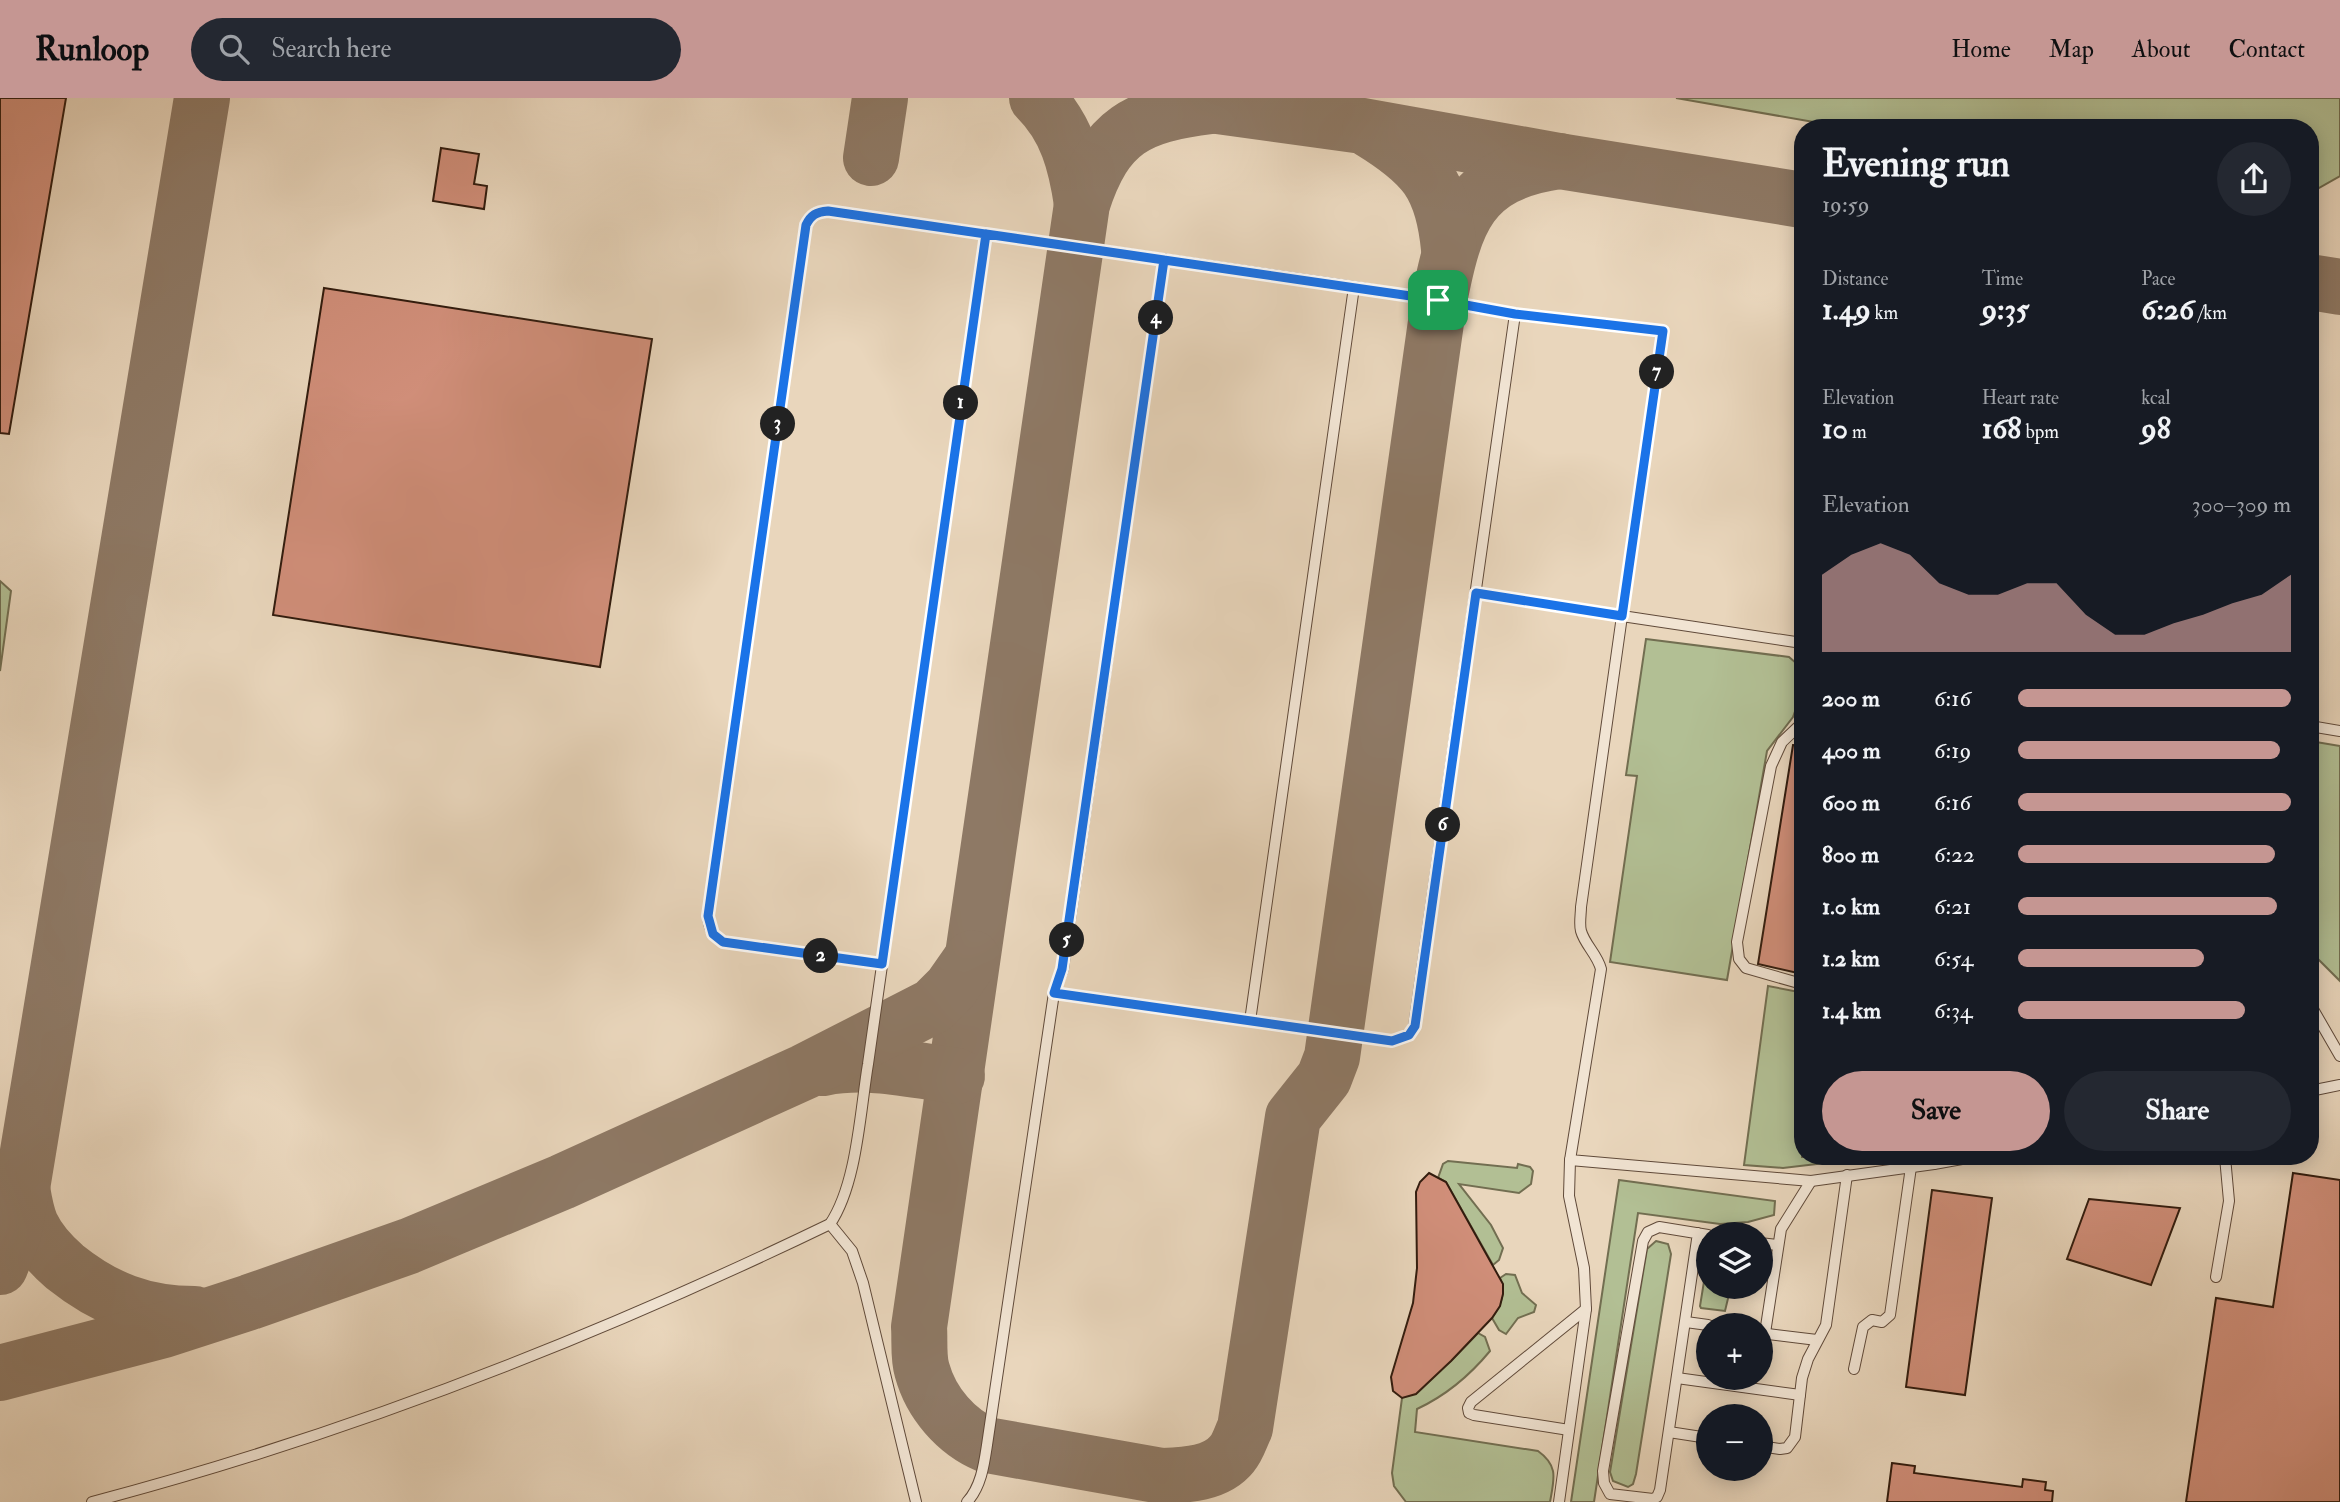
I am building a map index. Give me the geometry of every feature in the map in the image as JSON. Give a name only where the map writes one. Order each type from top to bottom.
[{"type":"lane","points":[[882,964],[723,942],[709,928],[708,916],[806,225],[811,216],[819,211],[1354,287],[1515,314],[1663,331],[1581,907],[1580,930],[1597,955],[1601,969],[1570,1160],[1569,1196],[1584,1268],[1586,1309],[1559,1502]]},
{"type":"lane","points":[[92,1502],[142,1489],[357,1421],[504,1367],[716,1279],[830,1224],[840,1209],[850,1177],[986,234]]},
{"type":"lane","points":[[967,1502],[974,1494],[987,1445],[1054,993],[1062,969],[1164,260]]},
{"type":"lane","points":[[1250,1021],[1354,287]]},
{"type":"lane","points":[[1054,993],[1392,1041],[1409,1035],[1415,1026],[1515,314]]},
{"type":"lane","points":[[1476,593],[1794,642]]},
{"type":"lane","points":[[2319,728],[2340,731]]},
{"type":"lane","points":[[1794,731],[1782,742],[1771,766],[1737,942],[1739,959],[1746,968],[1794,982]]},
{"type":"lane","points":[[2319,1020],[2340,1056]]},
{"type":"lane","points":[[2319,1089],[2340,1085]]},
{"type":"lane","points":[[1570,1160],[1811,1181],[1918,1165]]},
{"type":"lane","points":[[2216,1277],[2229,1201],[2226,1165]]},
{"type":"lane","points":[[1854,1369],[1863,1327],[1872,1321],[1882,1321],[1890,1315],[1911,1167]]},
{"type":"lane","points":[[1773,1448],[1780,1449],[1792,1444],[1808,1359],[1826,1325],[1847,1175]]},
{"type":"lane","points":[[1766,1313],[1781,1229],[1811,1181]]},
{"type":"lane","points":[[830,1224],[852,1251],[863,1283],[916,1502]]},
{"type":"lane","points":[[1696,1233],[1659,1227],[1648,1232],[1643,1241],[1603,1471],[1604,1483],[1610,1494],[1648,1499],[1657,1497],[1660,1490],[1696,1270]]},
{"type":"lane","points":[[1773,1245],[1777,1245]]},
{"type":"lane","points":[[1569,1430],[1474,1415],[1469,1413],[1468,1408],[1471,1402],[1586,1309]]},
{"type":"lane","points":[[1686,1322],[1696,1323]]},
{"type":"lane","points":[[1773,1334],[1817,1340]]},
{"type":"lane","points":[[1677,1378],[1800,1395]]},
{"type":"lane","points":[[1669,1432],[1696,1436]]},
{"type":"green space","points":[[1676,98],[2340,98],[2340,176],[2319,188],[2319,119],[1796,119]]},
{"type":"green space","points":[[0,581],[11,591],[0,671]]},
{"type":"green space","points":[[1646,639],[1789,657],[1794,661],[1794,714],[1767,751],[1727,980],[1610,962],[1637,776],[1626,775]]},
{"type":"green space","points":[[2319,742],[2340,746],[2340,981],[2319,960]]},
{"type":"green space","points":[[1768,986],[1794,991],[1794,1165],[1808,1165],[1783,1168],[1744,1165]]},
{"type":"green space","points":[[1448,1161],[1517,1168],[1518,1164],[1530,1167],[1533,1171],[1531,1184],[1519,1193],[1459,1184],[1491,1225],[1503,1248],[1499,1260],[1493,1265],[1446,1182],[1438,1178],[1443,1164]]},
{"type":"green space","points":[[1619,1180],[1775,1201],[1774,1215],[1748,1222],[1705,1222],[1638,1213],[1594,1502],[1571,1502]]},
{"type":"green space","points":[[1656,1241],[1668,1244],[1671,1254],[1636,1474],[1633,1484],[1628,1487],[1613,1481],[1610,1472],[1647,1249]]},
{"type":"green space","points":[[1506,1274],[1515,1275],[1522,1293],[1536,1305],[1534,1312],[1518,1318],[1506,1334],[1499,1330],[1492,1318],[1503,1294],[1500,1278]]},
{"type":"green space","points":[[1701,1299],[1728,1299],[1725,1311],[1700,1306]]},
{"type":"green space","points":[[1478,1333],[1485,1337],[1490,1351],[1457,1384],[1417,1409],[1415,1432],[1538,1451],[1552,1468],[1550,1502],[1406,1502],[1394,1486],[1392,1473],[1402,1398],[1451,1361]]},
{"type":"building","points":[[0,98],[66,98],[9,434],[0,433]]},
{"type":"building","points":[[441,148],[479,154],[474,184],[487,186],[484,209],[433,201]]},
{"type":"building","points":[[324,288],[652,339],[600,667],[273,615]]},
{"type":"building","points":[[1793,745],[1794,745],[1794,972],[1758,964]]},
{"type":"building","points":[[1429,1173],[1446,1182],[1503,1284],[1503,1294],[1500,1306],[1492,1318],[1451,1361],[1416,1394],[1402,1398],[1393,1391],[1391,1377],[1413,1303],[1417,1268],[1416,1192],[1420,1182]]},
{"type":"building","points":[[2293,1173],[2340,1180],[2340,1502],[2186,1502],[2216,1298],[2273,1307]]},
{"type":"building","points":[[1932,1190],[1992,1198],[1965,1395],[1906,1387]]},
{"type":"building","points":[[2089,1199],[2180,1208],[2151,1285],[2067,1259]]},
{"type":"building","points":[[1892,1463],[1915,1466],[1914,1473],[2022,1487],[2023,1479],[2046,1482],[2045,1490],[2053,1491],[2052,1502],[1887,1502]]},
{"type":"taxiway","points":[[0,1267],[13,1234],[22,1188],[202,98]]},
{"type":"taxiway","points":[[871,158],[880,98]]},
{"type":"taxiway","points":[[1037,98],[1063,134],[1077,174],[1082,204]]},
{"type":"taxiway","points":[[1174,100],[1363,126],[1794,199]]},
{"type":"taxiway","points":[[1211,106],[1163,115],[1144,121],[1128,131],[1102,159],[1082,204],[919,1327],[921,1365],[932,1394],[946,1415],[976,1439],[987,1445],[1162,1476],[1200,1472],[1218,1466],[1234,1451],[1245,1428],[1293,1117],[1324,1078],[1332,1057],[1439,301],[1452,247],[1471,205],[1486,190],[1505,177],[1529,167],[1559,161]]},
{"type":"taxiway","points":[[1370,130],[1404,154],[1428,178],[1442,208],[1449,249]]},
{"type":"taxiway","points":[[2319,284],[2340,287]]},
{"type":"taxiway","points":[[0,1373],[164,1330],[250,1302],[409,1246],[562,1182],[804,1072],[933,1006],[951,988],[972,958]]},
{"type":"taxiway","points":[[823,1068],[873,1065],[957,1076]]},
{"type":"taxiway","points":[[22,1188],[28,1216],[38,1237],[55,1258],[80,1278],[110,1296],[142,1308],[195,1314]]},
{"type":"route","points":[[1438,300],[986,234],[882,964],[723,942],[713,934],[709,928],[708,916],[806,225],[811,216],[819,211],[828,211],[986,234],[1076,248],[1164,260],[1062,969],[1054,993],[1392,1041],[1402,1040],[1409,1035],[1415,1026],[1476,593],[1622,616],[1663,331],[1515,314],[1438,300]]}]
